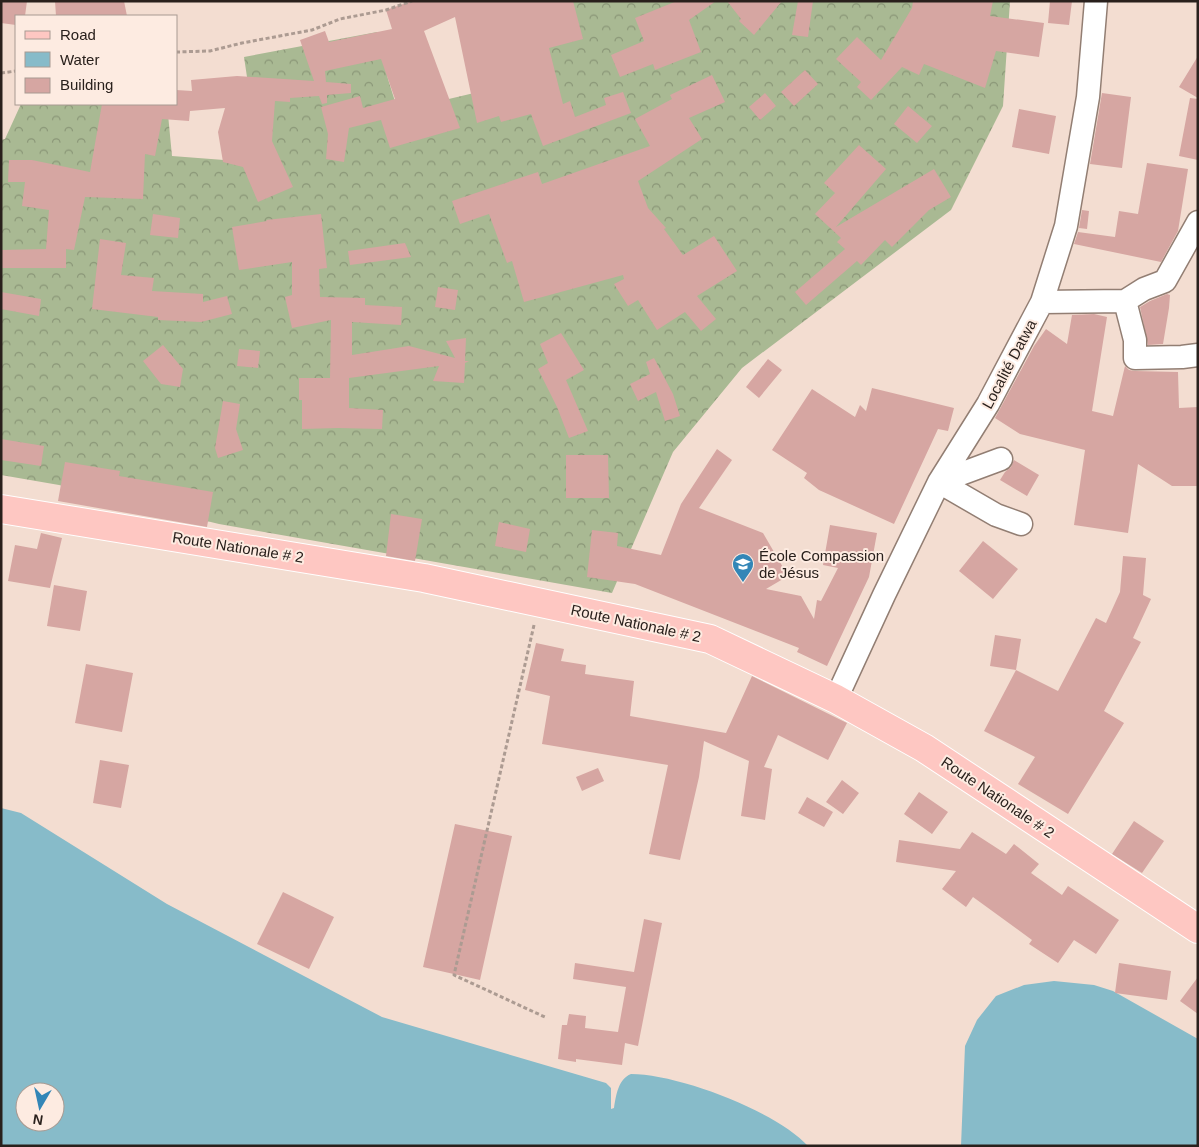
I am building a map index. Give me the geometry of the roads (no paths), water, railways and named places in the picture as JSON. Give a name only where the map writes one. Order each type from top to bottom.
[{"type":"main road","name":"Route Nationale # 2","points":[[1,509],[424,578],[710,639],[836,699],[924,748],[1198,929]]},
{"type":"street","name":"Localité Datwa","points":[[836,699],[939,482],[988,404],[1042,302],[1066,226],[1088,97],[1096,1]]},
{"type":"street","points":[[1042,302],[1126,301],[1144,289],[1165,281],[1198,222]]},
{"type":"street","points":[[1126,301],[1135,340],[1135,358],[1198,355]]},
{"type":"street","points":[[939,482],[1001,459]]},
{"type":"street","points":[[939,482],[996,515],[1021,524]]},
{"type":"water","points":[[1,808],[21,813],[167,904],[382,1017],[606,1083],[611,1088],[611,1109],[614,1108],[620,1084],[631,1074],[674,1080],[725,1097],[750,1108],[793,1133],[808,1146],[1,1146]]},
{"type":"water","points":[[1054,981],[1094,985],[1113,991],[1198,1039],[1198,1146],[961,1146],[965,1046],[977,1020],[996,996],[1024,985]]},
{"type":"place","name":"École Compassion de Jésus","points":[[743,583]]}]
